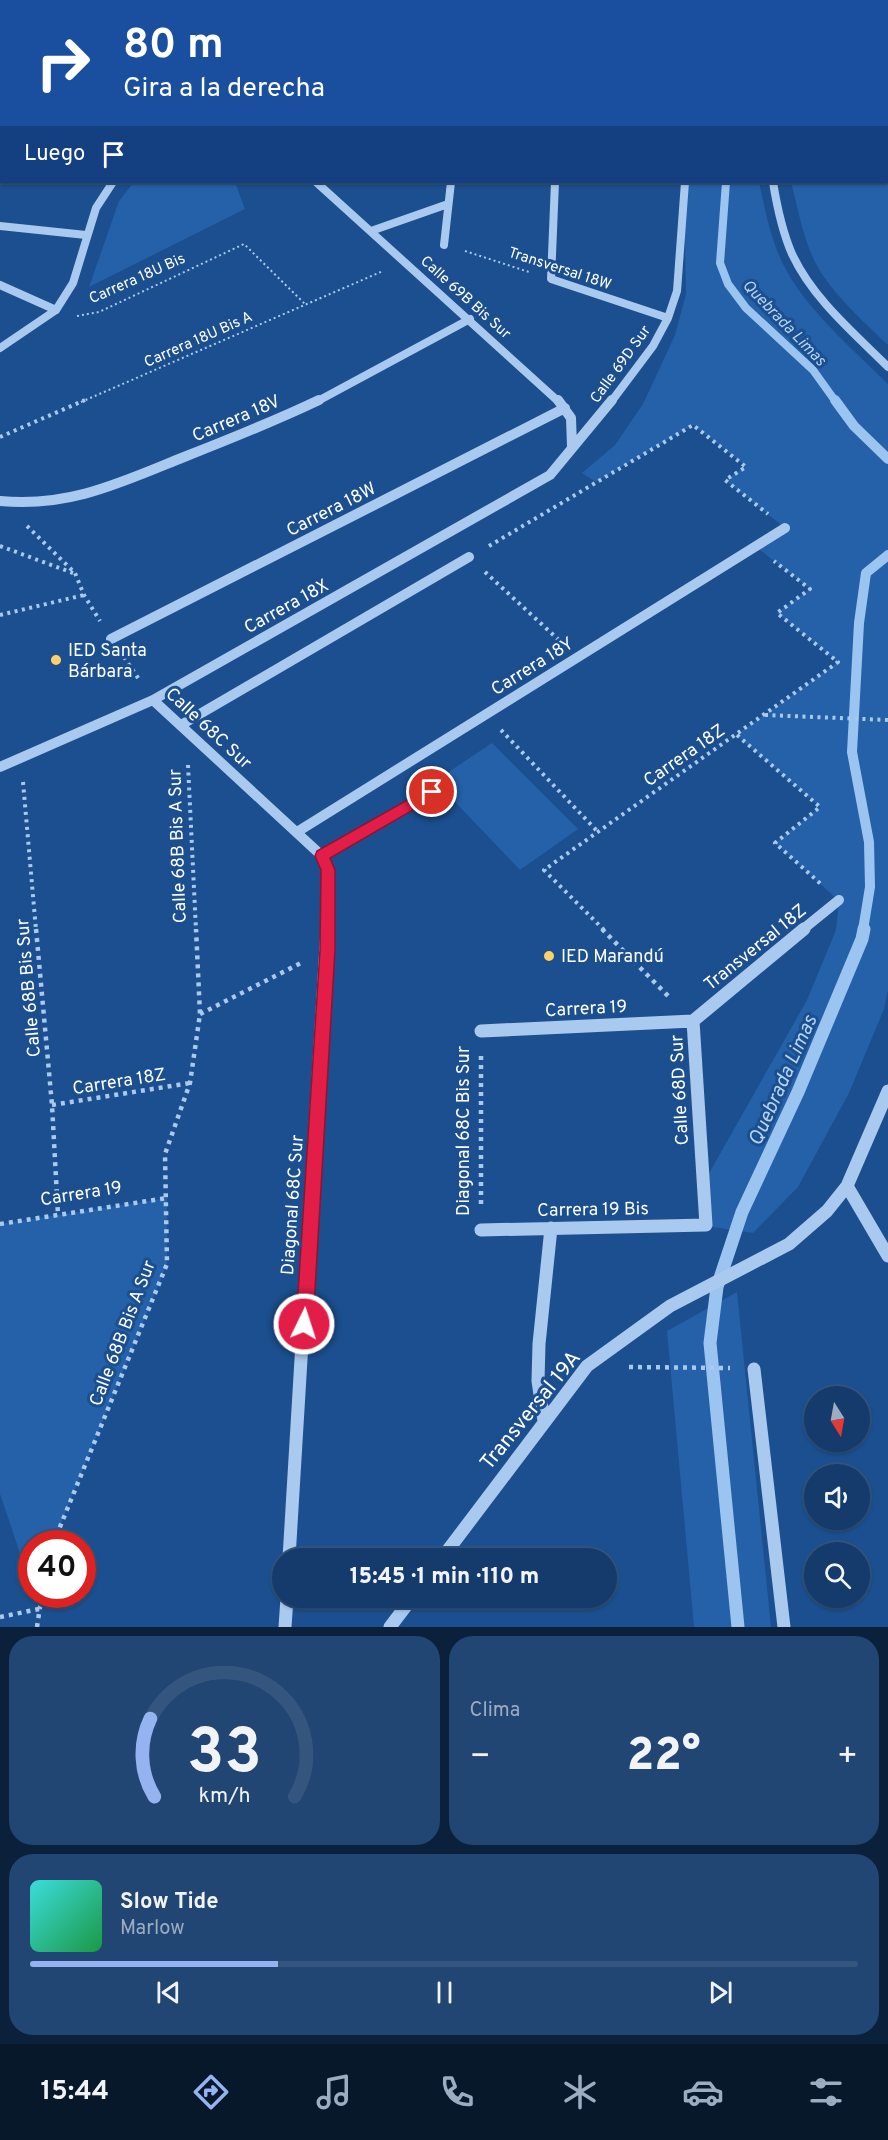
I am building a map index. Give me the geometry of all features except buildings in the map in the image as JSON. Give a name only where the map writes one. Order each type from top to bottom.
[{"type":"street","points":[[0,348],[38,325],[56,310],[73,283],[96,208],[111,183]]},
{"type":"street","name":"Calle 69B Bis Sur","points":[[317,183],[555,396],[565,408]]},
{"type":"street","points":[[444,245],[451,183]]},
{"type":"street","points":[[551,279],[555,183]]},
{"type":"street","name":"Calle 69D Sur","points":[[572,448],[632,376],[653,346],[668,318],[677,291],[685,183]]},
{"type":"street","points":[[773,183],[781,223],[793,255],[834,310],[888,367]]},
{"type":"street","points":[[371,231],[448,204]]},
{"type":"street","points":[[0,226],[86,235]]},
{"type":"street","name":"Transversal 18W","points":[[551,279],[668,318]]},
{"type":"street","points":[[0,285],[56,310]]},
{"type":"street","name":"Carrera 18V","points":[[0,501],[47,504],[84,497],[262,426],[318,401],[470,319]]},
{"type":"street","points":[[565,408],[571,418],[572,448]]},
{"type":"street","name":"Carrera 18W","points":[[111,639],[565,408]]},
{"type":"street","name":"Carrera 18X","points":[[0,767],[153,700],[550,475],[564,461],[572,448]]},
{"type":"street","name":"Carrera 18Y","points":[[297,832],[785,528]]},
{"type":"street","points":[[184,728],[469,557]]},
{"type":"street","name":"Calle 68C Sur","points":[[153,700],[322,856]]},
{"type":"street","points":[[322,856],[432,792]]},
{"type":"street","name":"Diagonal 68C Sur","points":[[291,1548],[327,950],[328,870],[322,856]]},
{"type":"street","name":"Transversal 18Z","points":[[693,1021],[839,900]]},
{"type":"street","name":"Carrera 19","points":[[481,1031],[693,1021]]},
{"type":"street","name":"Calle 68D Sur","points":[[693,1021],[706,1225]]},
{"type":"street","name":"Transversal 19A","points":[[449,1548],[587,1366],[670,1306],[789,1244],[827,1211],[847,1186],[888,1091]]},
{"type":"street","points":[[847,1186],[888,1256]]},
{"type":"street","name":"Carrera 19 Bis","points":[[481,1230],[706,1225]]},
{"type":"street","points":[[544,1421],[538,1381],[539,1344],[551,1228]]},
{"type":"street","points":[[754,1369],[784,1627]]},
{"type":"street","points":[[285,1627],[286,1608]]},
{"type":"street","points":[[390,1627],[404,1608]]},
{"type":"path","name":"Carrera 18U Bis","points":[[38,325],[99,312],[243,244],[305,304]]},
{"type":"path","name":"Transversal 18W","points":[[444,245],[551,279]]},
{"type":"path","name":"Carrera 18U Bis A","points":[[0,437],[406,261]]},
{"type":"path","points":[[577,657],[469,557],[693,425],[746,466],[725,480],[785,528]]},
{"type":"path","name":"Calle 68C Sur","points":[[24,524],[75,573],[84,595],[111,639],[153,700]]},
{"type":"path","points":[[0,546],[75,573]]},
{"type":"path","name":"Carrera 18Z","points":[[544,870],[838,662],[777,613],[810,589],[755,546]]},
{"type":"path","points":[[0,615],[84,595]]},
{"type":"path","points":[[486,714],[598,832]]},
{"type":"path","points":[[764,715],[888,720]]},
{"type":"path","name":"Calle 68B Bis A Sur","points":[[60,1530],[167,1264],[168,1198],[165,1155],[190,1083],[200,1014],[184,728]]},
{"type":"path","points":[[736,735],[820,807],[775,843],[839,900]]},
{"type":"path","name":"Calle 68B Bis Sur","points":[[21,758],[52,1105],[58,1215]]},
{"type":"path","name":"Calle 68D Sur","points":[[544,870],[693,1021]]},
{"type":"path","points":[[200,1014],[327,950]]},
{"type":"path","name":"Diagonal 68C Bis Sur","points":[[481,1031],[481,1230]]},
{"type":"path","name":"Carrera 18Z","points":[[52,1105],[190,1083]]},
{"type":"path","name":"Carrera 19","points":[[0,1224],[168,1198]]},
{"type":"path","points":[[671,1367],[726,1368]]},
{"type":"path","points":[[0,1617],[39,1608],[37,1627]]},
{"type":"shaded area","points":[[133,183],[235,183],[245,209],[89,287],[119,201]]},
{"type":"shaded area","points":[[684,183],[759,183],[774,242],[791,279],[830,327],[888,384],[888,990],[884,1009],[849,1093],[798,1187],[753,1233],[706,1226],[703,1184],[807,1000],[836,930],[839,901],[775,843],[820,807],[736,735],[838,662],[777,613],[810,589],[755,546],[785,528],[725,480],[746,466],[693,425],[596,482],[582,473],[615,445],[643,404],[675,335],[686,294]]},
{"type":"shaded area","points":[[791,183],[888,183],[888,345],[844,302],[822,274],[806,241]]},
{"type":"shaded area","points":[[492,743],[578,829],[520,870],[435,781]]},
{"type":"shaded area","points":[[167,1198],[167,1264],[58,1530],[18,1530],[18,1547],[0,1494],[0,1224]]},
{"type":"shaded area","points":[[737,1292],[771,1627],[694,1627],[667,1331]]},
{"type":"waterway","name":"Quebrada Limas","points":[[726,183],[720,263],[728,284],[746,308],[813,370],[836,402]]},
{"type":"waterway","name":"Quebrada Limas","points":[[835,400],[854,426],[888,459]]},
{"type":"waterway","name":"Quebrada Limas","points":[[863,930],[870,887],[869,842],[852,752],[859,623],[866,573],[888,555]]},
{"type":"waterway","name":"Quebrada Limas","points":[[738,1627],[710,1343],[717,1287],[742,1212],[798,1092],[862,939],[864,929]]},
{"type":"place","name":"IED Santa Bárbara","points":[[56,660]]},
{"type":"place","name":"IED Marandú","points":[[549,956]]},
{"type":"route","points":[[304,1324],[327,950],[328,870],[322,856],[432,792]]}]
